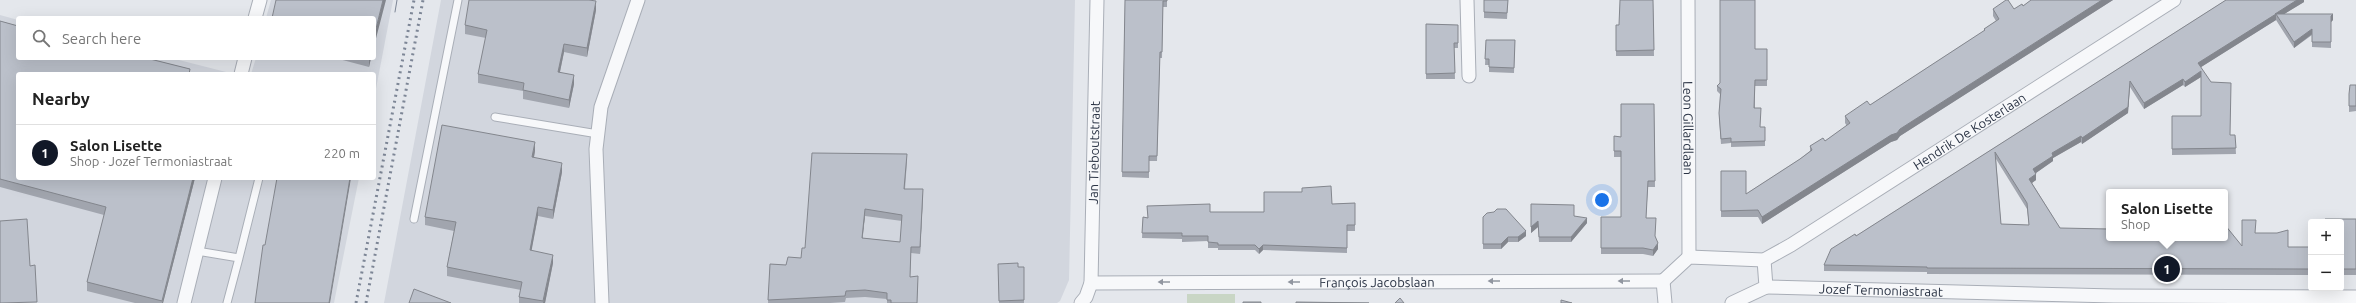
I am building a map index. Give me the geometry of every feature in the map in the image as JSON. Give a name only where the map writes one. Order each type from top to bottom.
[{"type":"street","points":[[256,16],[260,0]]},
{"type":"street","points":[[602,303],[596,149],[601,107],[638,0]]},
{"type":"street","name":"Jan Tieboutstraat","points":[[1081,303],[1086,297],[1091,282],[1097,0]]},
{"type":"street","points":[[1468,0],[1469,76]]},
{"type":"street","name":"Leon Gillardlaan","points":[[1688,0],[1689,256]]},
{"type":"street","name":"Hendrik De Kosterlaan","points":[[1764,260],[1791,245],[2174,0]]},
{"type":"street","points":[[242,72],[244,60]]},
{"type":"street","points":[[184,303],[214,180]]},
{"type":"street","points":[[1665,303],[1663,281],[1689,256],[1764,260],[1766,287],[1732,303]]},
{"type":"street","name":"François Jacobslaan","points":[[1091,282],[1663,281]]},
{"type":"street","name":"Jozef Termoniastraat","points":[[1766,287],[2114,299],[2356,297]]},
{"type":"lane","points":[[414,219],[458,0]]},
{"type":"lane","points":[[494,117],[598,134]]},
{"type":"lane","points":[[227,303],[258,180]]},
{"type":"lane","points":[[197,250],[238,258]]},
{"type":"shaded area","points":[[271,0],[393,0],[376,89],[376,72],[252,72],[255,60],[376,60],[376,16],[267,16]]},
{"type":"shaded area","points":[[441,0],[1075,0],[1069,280],[1060,301],[1057,303],[384,303]]},
{"type":"shaded area","points":[[0,15],[16,19],[16,60],[179,60],[226,72],[16,72],[16,180],[359,180],[334,303],[0,303]]},
{"type":"green space","points":[[1187,294],[1235,294],[1235,303],[1187,303]]},
{"type":"building","points":[[276,0],[383,0],[376,29],[376,16],[272,16]]},
{"type":"building","points":[[469,0],[596,1],[587,48],[564,44],[558,72],[574,75],[569,100],[523,90],[524,83],[478,74],[487,30],[465,25]]},
{"type":"building","points":[[1125,0],[1167,0],[1163,1],[1157,156],[1149,156],[1149,172],[1122,172]]},
{"type":"building","points":[[1484,0],[1508,0],[1507,13],[1484,12]]},
{"type":"building","points":[[1620,0],[1653,0],[1654,50],[1616,51],[1616,25],[1619,25]]},
{"type":"building","points":[[1720,0],[1755,0],[1755,49],[1767,49],[1767,80],[1755,80],[1754,108],[1761,108],[1760,127],[1765,127],[1765,141],[1731,142],[1731,138],[1721,139],[1719,113],[1721,89],[1717,86],[1720,83]]},
{"type":"building","points":[[2008,0],[2014,9],[2022,4],[2023,6],[2031,0],[2102,0],[1900,129],[1897,133],[1891,135],[1762,217],[1758,210],[1721,211],[1721,171],[1746,171],[1746,194],[1812,150],[1810,146],[1823,138],[1825,141],[1850,123],[1845,116],[1867,101],[1870,105],[1985,30],[1984,29],[1999,19],[1993,9]]},
{"type":"building","points":[[2226,0],[2297,0],[2198,63],[2211,82],[2231,83],[2230,135],[2235,135],[2236,148],[2172,149],[2172,116],[2201,116],[2201,71],[2185,82],[2183,79],[2144,103],[2130,81],[2128,107],[2082,138],[2081,136],[2052,153],[2053,156],[2033,169],[2036,174],[2029,179],[2060,228],[2106,229],[2106,241],[2228,241],[2228,229],[2242,246],[2242,220],[2256,220],[2255,233],[2277,233],[2288,230],[2288,247],[2308,247],[2308,269],[1927,268],[1824,265],[1831,249],[1855,234],[1856,236]],"holes":[[[1995,152],[2027,203],[2029,225],[2001,224]]]},
{"type":"building","points":[[2276,14],[2333,14],[2331,16],[2331,42],[2312,42],[2312,29],[2294,42]]},
{"type":"building","points":[[0,21],[16,25],[16,60],[154,60],[190,69],[189,72],[16,72],[16,180],[192,180],[162,301],[87,282],[106,207],[0,179]]},
{"type":"building","points":[[1426,24],[1458,25],[1458,43],[1454,43],[1455,73],[1426,74]]},
{"type":"building","points":[[1486,40],[1515,40],[1514,68],[1489,67],[1489,59],[1485,59]]},
{"type":"building","points":[[2350,85],[2356,85],[2356,106],[2349,106]]},
{"type":"building","points":[[1621,104],[1654,104],[1655,181],[1648,181],[1646,218],[1656,218],[1655,236],[1658,243],[1653,250],[1643,248],[1601,248],[1601,217],[1621,217],[1621,151],[1614,151],[1614,136],[1621,137]]},
{"type":"building","points":[[442,125],[535,142],[532,157],[562,163],[553,210],[538,207],[530,250],[553,255],[543,301],[519,297],[522,282],[447,267],[456,222],[425,217]]},
{"type":"building","points":[[812,153],[907,154],[904,189],[923,189],[920,247],[911,247],[910,277],[918,276],[917,303],[891,303],[891,300],[887,300],[887,293],[865,290],[846,291],[845,296],[768,300],[770,264],[786,265],[788,257],[801,258],[802,248],[805,248]],"holes":[[[865,209],[902,215],[900,242],[862,238]]]},
{"type":"building","points":[[277,180],[350,180],[329,303],[255,303],[263,245],[265,245]]},
{"type":"building","points":[[1331,186],[1332,204],[1355,203],[1355,225],[1347,225],[1347,248],[1263,245],[1259,249],[1255,245],[1218,245],[1218,243],[1208,242],[1208,236],[1182,236],[1182,233],[1142,233],[1143,217],[1148,218],[1147,206],[1210,204],[1210,212],[1264,212],[1264,192],[1302,192],[1302,188]]},
{"type":"building","points":[[1531,204],[1574,205],[1574,216],[1587,218],[1571,237],[1539,237],[1538,221],[1531,227]]},
{"type":"building","points":[[1497,209],[1506,209],[1526,231],[1518,237],[1508,237],[1501,244],[1483,244],[1483,217],[1487,213],[1494,212]]},
{"type":"building","points":[[27,219],[30,266],[35,265],[37,302],[0,303],[0,221]]},
{"type":"building","points":[[2344,219],[2356,219],[2356,269],[2344,269]]},
{"type":"building","points":[[1018,263],[1018,267],[1024,267],[1024,300],[999,301],[998,264]]},
{"type":"building","points":[[414,289],[451,303],[409,303]]},
{"type":"building","points":[[1400,298],[1404,303],[1395,303]]},
{"type":"building","points":[[1561,300],[1572,303],[1561,303]]},
{"type":"building","points":[[1261,302],[1261,303],[1243,303]]},
{"type":"building","points":[[1296,302],[1369,303],[1296,303]]},
{"type":"tram line","points":[[395,12],[397,0]]},
{"type":"railway","points":[[356,303],[414,0]]},
{"type":"railway","points":[[366,303],[423,0]]},
{"type":"place","name":"Salon Lisette","points":[[2167,269]]}]
